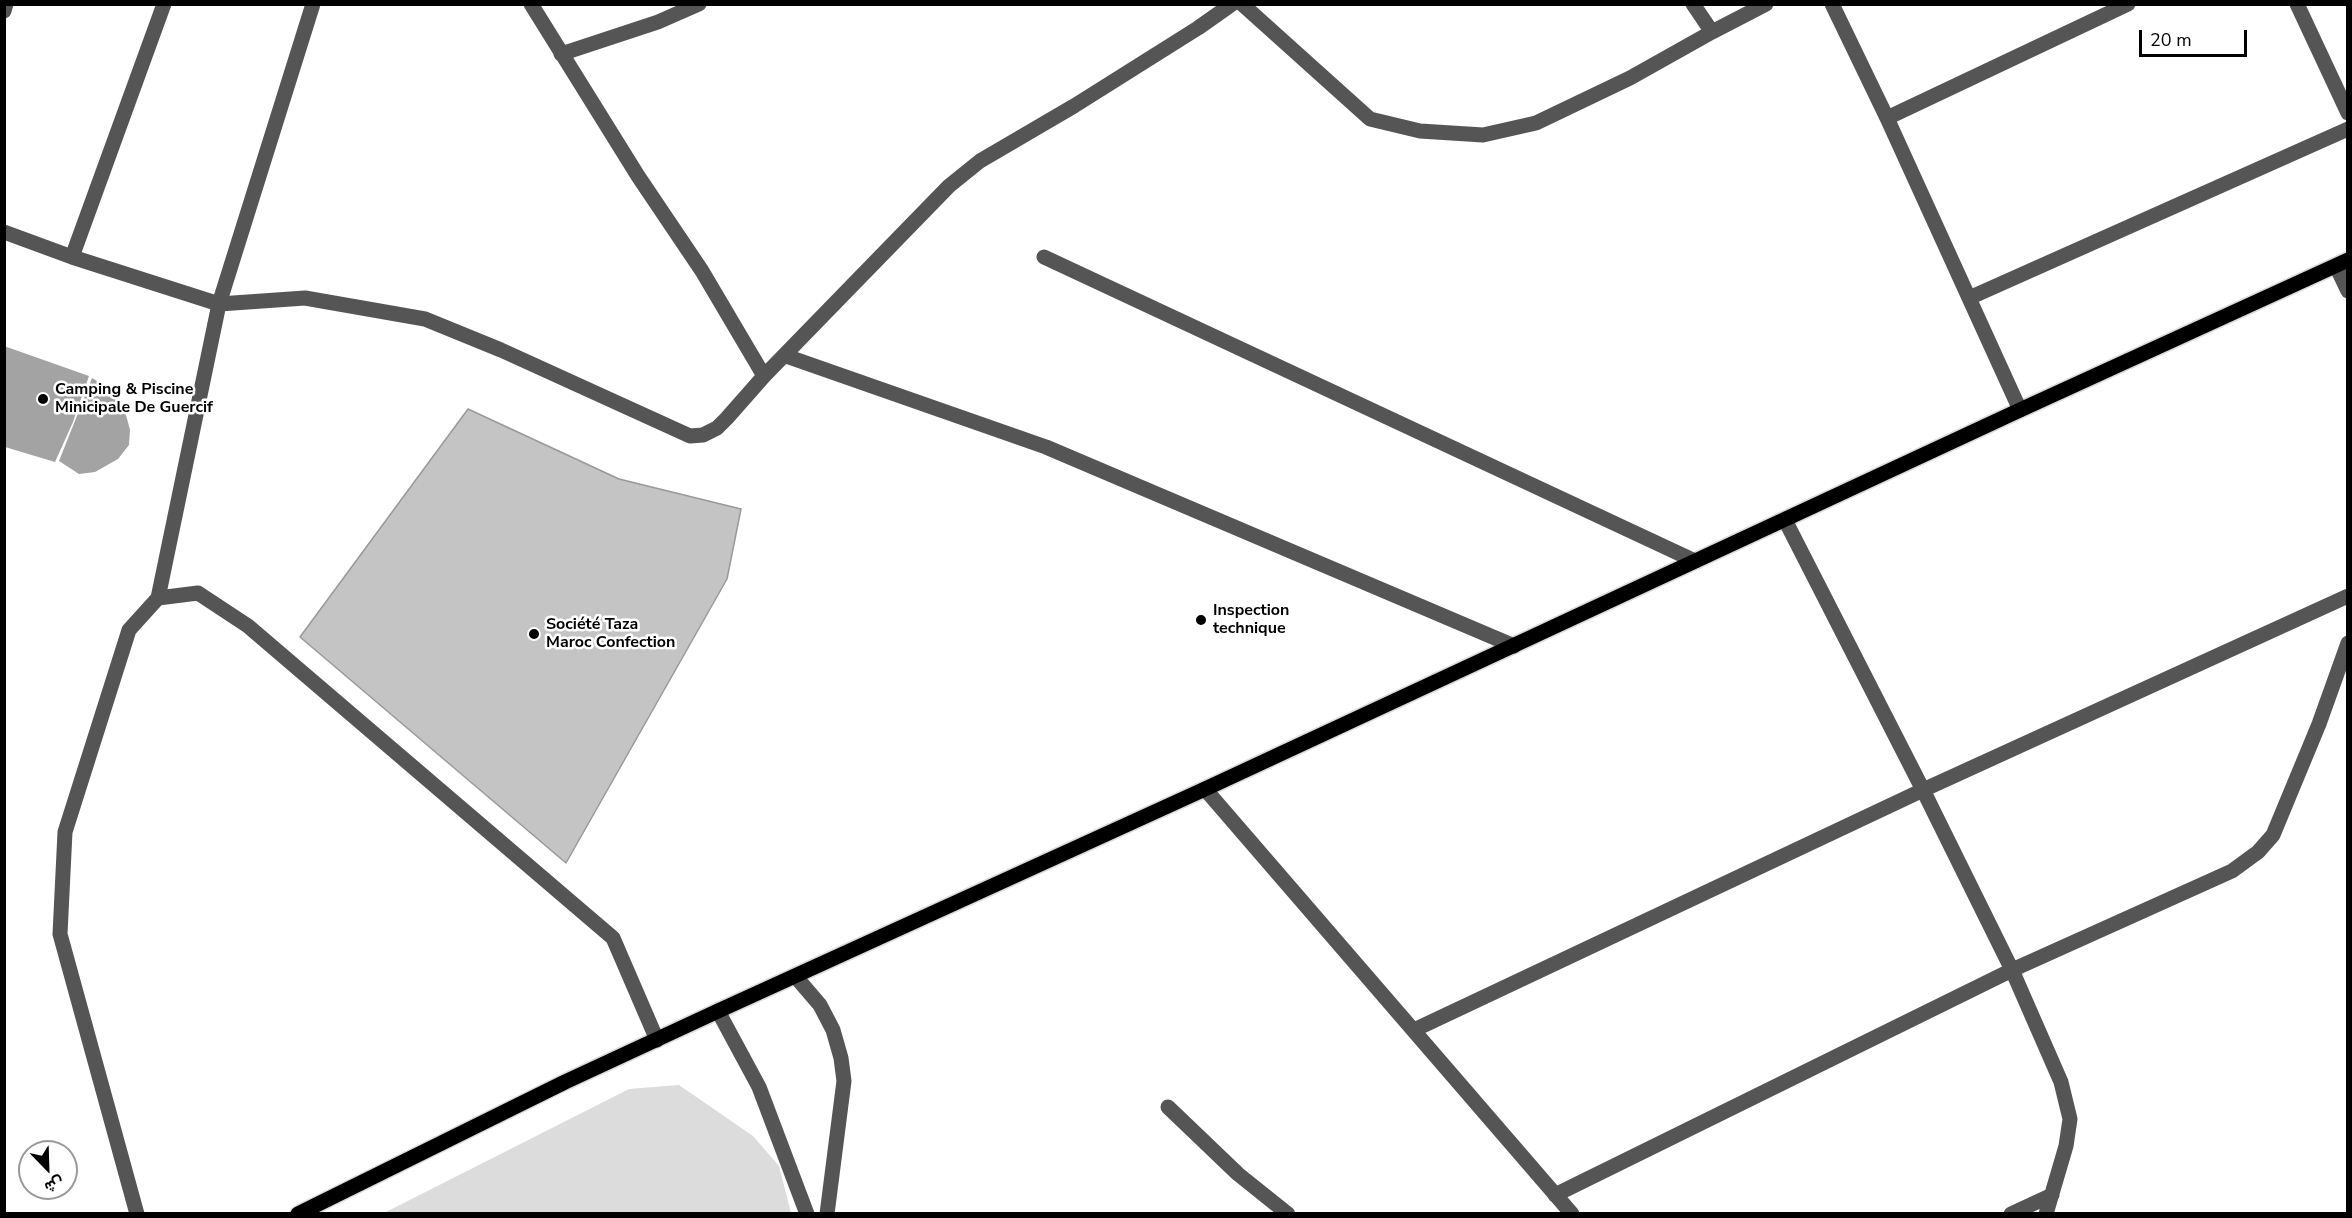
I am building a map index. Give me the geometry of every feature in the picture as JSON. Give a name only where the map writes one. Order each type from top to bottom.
[{"type":"main road","points":[[298,1214],[718,1011],[1205,789],[2342,263]]},
{"type":"street","points":[[4,10],[6,4]]},
{"type":"street","points":[[72,257],[164,4]]},
{"type":"street","points":[[137,1214],[60,933],[65,832],[129,630],[158,598],[219,304],[314,4]]},
{"type":"street","points":[[531,4],[638,176],[702,271],[764,376]]},
{"type":"street","points":[[561,54],[658,22],[699,4]]},
{"type":"street","points":[[4,232],[72,257],[219,304],[305,298],[425,319],[501,350],[690,436],[704,435],[717,428],[896,238],[949,186],[980,162],[1074,106],[1232,4]]},
{"type":"street","points":[[1242,4],[1371,119],[1420,131],[1483,135],[1536,123],[1630,78],[1766,4]]},
{"type":"street","points":[[1693,4],[1712,32]]},
{"type":"street","points":[[1832,4],[1887,118],[2020,410]]},
{"type":"street","points":[[1887,118],[2128,4]]},
{"type":"street","points":[[2297,4],[2348,113]]},
{"type":"street","points":[[1969,298],[2348,129]]},
{"type":"street","points":[[1044,257],[1695,561]]},
{"type":"street","points":[[2342,263],[2348,291]]},
{"type":"street","points":[[786,356],[1046,447],[1514,646]]},
{"type":"street","points":[[1785,520],[2012,970],[2061,1082],[2068,1103],[2070,1119],[2066,1146],[2046,1214]]},
{"type":"street","points":[[158,598],[198,593],[248,626],[613,938],[657,1040]]},
{"type":"street","points":[[1414,1030],[1923,790],[2348,596]]},
{"type":"street","points":[[1555,1195],[2012,970],[2232,871],[2258,852],[2273,835],[2319,724],[2348,643]]},
{"type":"street","points":[[1205,789],[1572,1214]]},
{"type":"street","points":[[796,977],[820,1005],[833,1030],[842,1059],[844,1081],[827,1214]]},
{"type":"street","points":[[718,1011],[759,1087],[807,1214]]},
{"type":"street","points":[[1168,1107],[1238,1174],[1288,1214]]},
{"type":"street","points":[[2011,1214],[2052,1195]]},
{"type":"shaded area","name":"Camping & Piscine Minicipale De Guercif","points":[[4,346],[89,376],[73,422],[55,462],[5,447]]},
{"type":"shaded area","name":"Camping & Piscine Minicipale De Guercif","points":[[92,378],[107,387],[126,415],[130,430],[129,445],[118,459],[95,472],[79,474],[59,461]]},
{"type":"shaded area","points":[[679,1085],[753,1136],[779,1166],[791,1213],[384,1213],[629,1089]]},
{"type":"building","points":[[468,409],[619,479],[741,509],[727,579],[566,863],[300,637]]},
{"type":"place","name":"Camping & Piscine Minicipale De Guercif","points":[[43,399]]},
{"type":"place","name":"Inspection technique","points":[[1201,620]]},
{"type":"place","name":"Société Taza Maroc Confection","points":[[534,634]]}]
